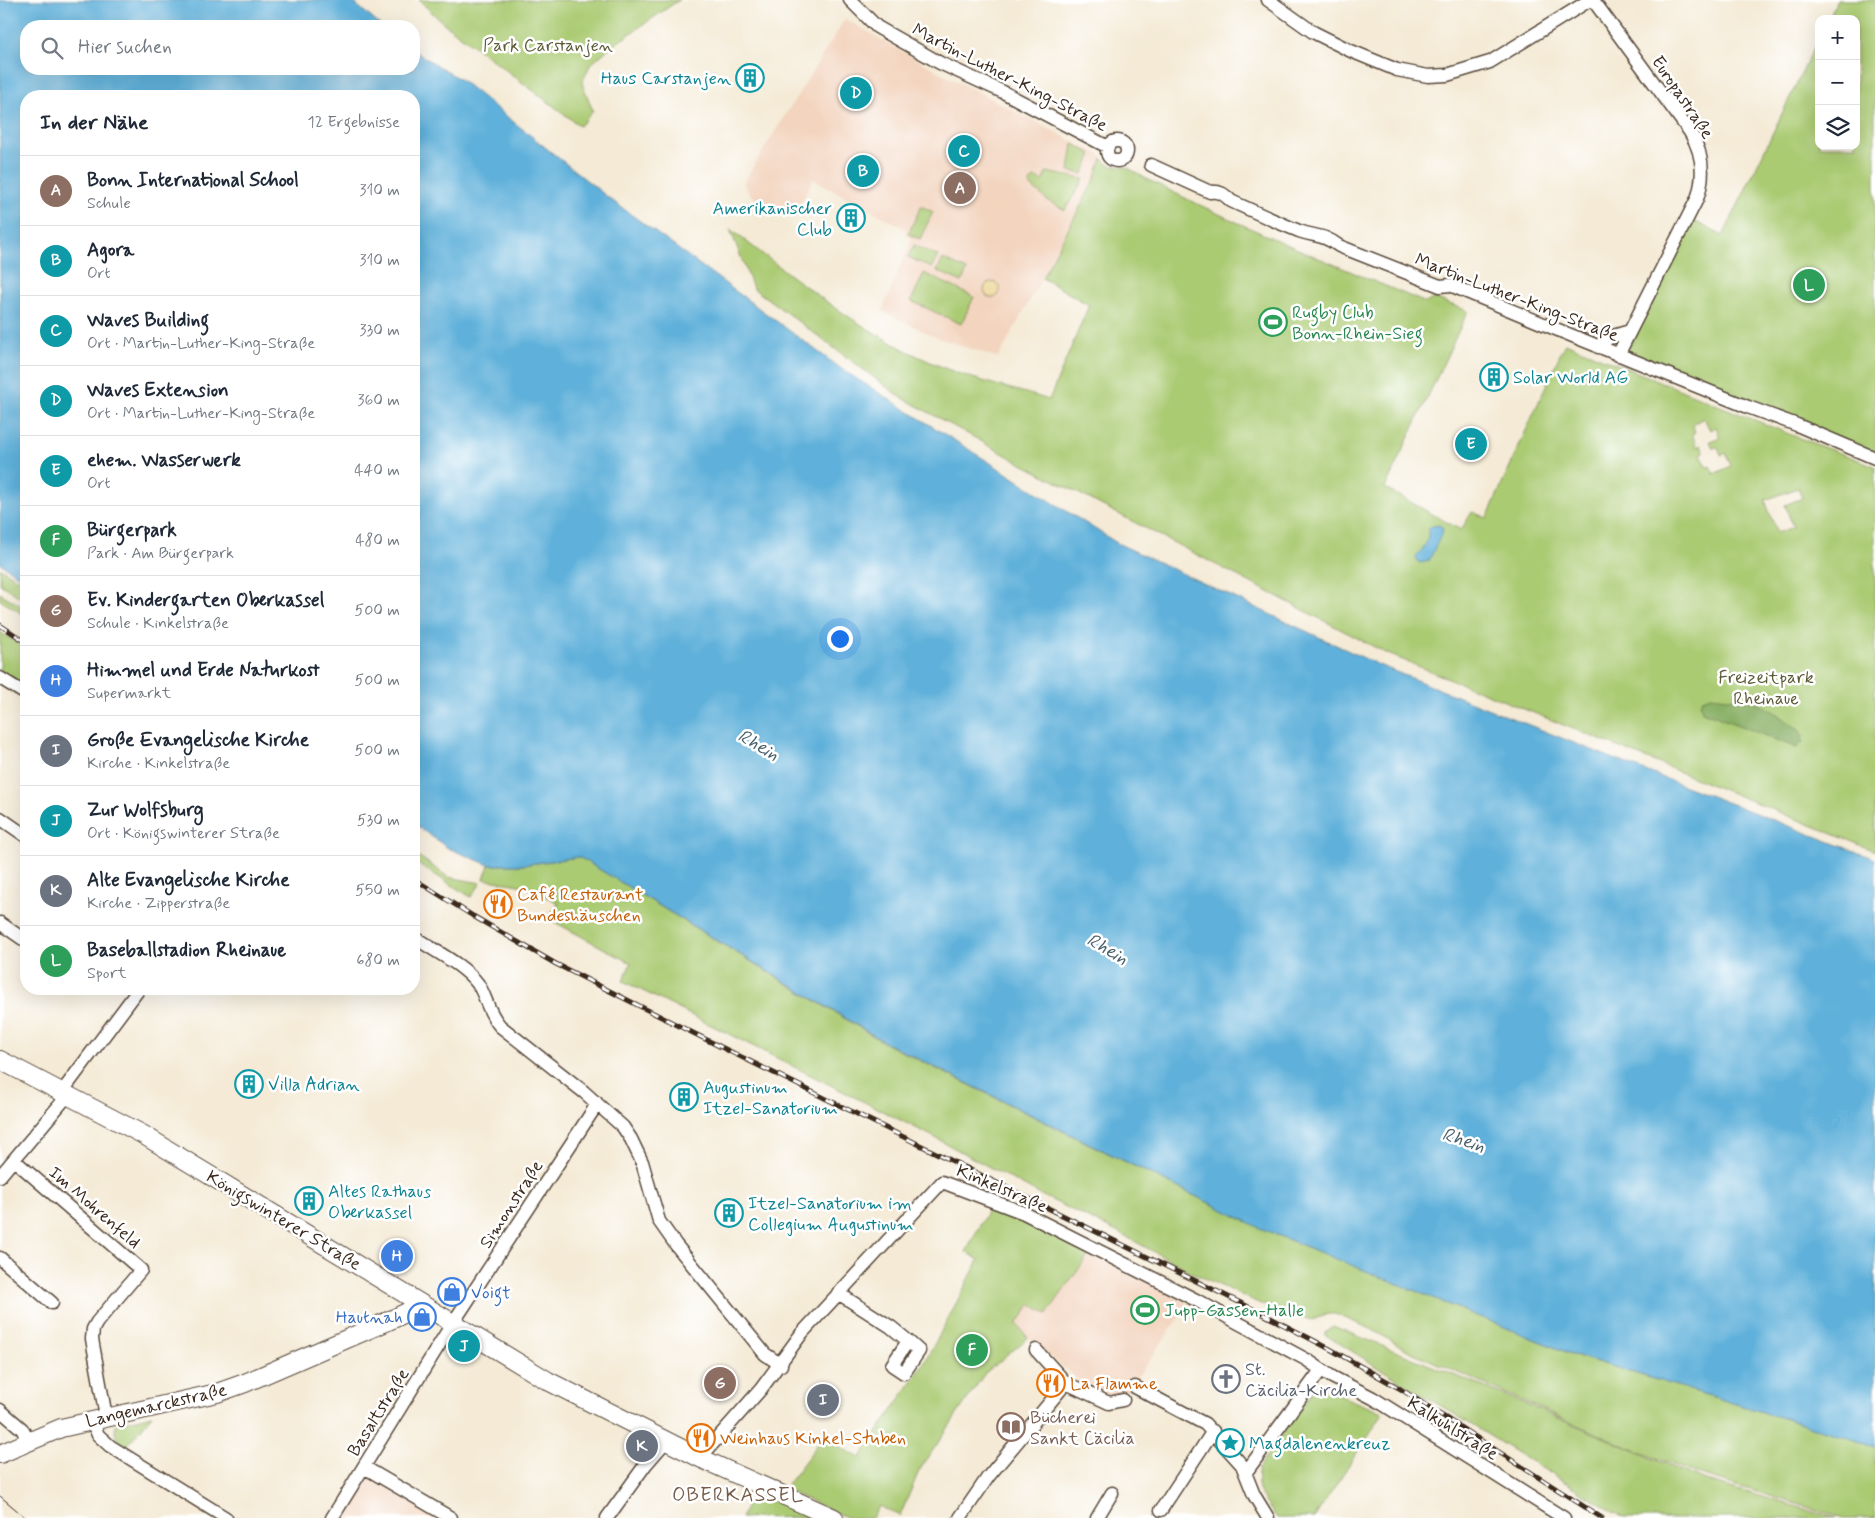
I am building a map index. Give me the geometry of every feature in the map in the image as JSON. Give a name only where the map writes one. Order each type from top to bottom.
[{"type":"main road","name":"Königswinterer Straße","points":[[0,1060],[142,1134],[548,1381],[700,1458],[834,1518]]},
{"type":"main road","name":"Langemarckstraße","points":[[0,1454],[61,1428],[217,1393],[245,1383],[421,1305]]},
{"type":"street","name":"Martin-Luther-King-Straße","points":[[850,0],[885,32],[940,63],[1003,92],[1108,147]]},
{"type":"street","points":[[1268,0],[1313,32],[1351,51],[1398,70],[1428,76],[1447,75],[1490,62],[1592,0]]},
{"type":"street","name":"Europastraße","points":[[1592,0],[1690,132],[1701,156],[1702,186],[1697,199],[1618,355]]},
{"type":"street","name":"Martin-Luther-King-Straße","points":[[1151,164],[1210,192],[1218,191],[1226,195],[1231,201],[1301,231],[1318,234],[1339,246],[1440,286],[1450,285],[1598,347],[1797,425],[1875,458]]},
{"type":"street","points":[[1598,347],[1610,337],[1630,331]]},
{"type":"street","points":[[0,678],[20,690]]},
{"type":"street","points":[[0,818],[20,832]]},
{"type":"street","points":[[0,923],[20,937]]},
{"type":"street","points":[[420,941],[471,977],[481,991],[491,1015],[500,1026],[596,1102],[623,1127],[642,1162],[659,1221],[676,1245],[765,1354],[780,1365]]},
{"type":"street","points":[[0,1176],[65,1094],[134,995]]},
{"type":"street","name":"Simonstraße","points":[[453,1324],[594,1109],[596,1102]]},
{"type":"street","name":"Im Mohrenfeld","points":[[14,1160],[141,1270],[93,1329],[92,1339],[99,1419]]},
{"type":"street","name":"Kinkelstraße","points":[[700,1458],[762,1389],[802,1333],[942,1182],[1024,1213],[1196,1300],[1322,1370]]},
{"type":"street","points":[[0,1258],[52,1303]]},
{"type":"street","points":[[838,1293],[891,1327],[908,1341]]},
{"type":"street","name":"Basaltstraße","points":[[332,1518],[453,1324]]},
{"type":"street","points":[[1036,1350],[1066,1383],[1109,1403],[1123,1400]]},
{"type":"street","points":[[1246,1472],[1322,1370]]},
{"type":"street","name":"Kalkuhlstraße","points":[[1322,1370],[1373,1398],[1564,1518]]},
{"type":"street","points":[[960,1518],[988,1477],[1066,1383]]},
{"type":"street","points":[[1135,1387],[1205,1424],[1213,1431],[1246,1472],[1254,1496],[1268,1518]]},
{"type":"street","points":[[0,1410],[22,1429],[30,1442]]},
{"type":"street","points":[[99,1419],[98,1435],[110,1446],[226,1518]]},
{"type":"street","points":[[1161,1510],[1213,1431]]},
{"type":"street","points":[[607,1518],[646,1464],[666,1441]]},
{"type":"street","points":[[364,1467],[451,1518]]},
{"type":"street","points":[[1097,1518],[1112,1494]]},
{"type":"shaded area","points":[[845,19],[941,73],[1100,155],[1102,158],[1095,179],[1077,214],[998,358],[938,338],[882,311],[912,238],[905,234],[906,229],[813,179],[797,211],[762,205],[749,193],[743,183]]},
{"type":"shaded area","points":[[1090,1253],[1189,1304],[1129,1389],[1121,1397],[1110,1400],[1075,1377],[1028,1338],[1017,1324],[1031,1303],[1047,1314]]},
{"type":"shaded area","points":[[371,1476],[440,1518],[341,1518],[367,1478]]},
{"type":"green space","name":"Park Carstanjen","points":[[419,0],[679,0],[608,49],[590,65],[582,83],[593,111],[580,126],[442,22]]},
{"type":"green space","points":[[1837,0],[1875,0],[1875,455],[1626,353],[1694,221],[1723,236],[1815,45],[1815,150],[1860,150],[1860,15],[1830,15]]},
{"type":"green space","points":[[1073,144],[1092,154],[1083,174],[1069,171]]},
{"type":"green space","name":"Freizeitpark Rheinaue","points":[[1102,158],[1111,165],[1128,168],[1179,195],[1249,228],[1426,303],[1434,298],[1468,311],[1385,488],[1461,530],[1472,512],[1487,518],[1565,343],[1799,438],[1875,466],[1875,851],[1388,654],[1024,465],[899,396],[753,288],[730,229],[807,288],[888,341],[959,374],[1049,400],[1089,305],[1042,278],[1095,179]],"holes":[[[1704,418],[1710,430],[1716,427],[1720,437],[1710,441],[1713,448],[1718,447],[1721,455],[1726,453],[1731,466],[1714,474],[1710,466],[1707,467],[1701,454],[1704,452],[1701,445],[1697,447],[1692,434],[1695,432],[1692,424]],[[1798,488],[1802,498],[1785,505],[1793,527],[1777,533],[1765,500]]]},
{"type":"green space","points":[[1046,172],[1084,179],[1065,210],[1048,201],[1029,184],[1034,178],[1044,181]]},
{"type":"green space","points":[[921,206],[933,212],[920,239],[908,234]]},
{"type":"green space","points":[[914,245],[938,256],[932,268],[908,257]]},
{"type":"green space","points":[[943,259],[967,270],[962,282],[937,271]]},
{"type":"green space","points":[[924,273],[974,297],[961,324],[911,301]]},
{"type":"green space","points":[[0,568],[20,580],[20,597],[0,584]]},
{"type":"green space","points":[[0,593],[20,605],[20,612],[0,600]]},
{"type":"green space","points":[[0,632],[20,645],[20,683],[0,670]]},
{"type":"green space","points":[[1711,696],[1754,701],[1778,714],[1799,730],[1803,736],[1802,743],[1797,748],[1702,711],[1700,704],[1702,699]]},
{"type":"green space","points":[[420,857],[448,877],[481,883],[471,897],[420,866]]},
{"type":"green space","points":[[579,857],[888,1045],[1260,1228],[1571,1354],[1875,1446],[1875,1518],[1843,1518],[1700,1475],[1630,1448],[1409,1351],[1371,1329],[1335,1314],[1328,1314],[1312,1320],[1263,1305],[1197,1275],[1123,1235],[1039,1194],[930,1135],[623,981],[631,963],[547,918],[559,903],[524,886],[484,879],[489,865],[522,865]]},
{"type":"green space","points":[[991,1204],[1090,1253],[1047,1314],[1031,1304],[1017,1324],[1028,1338],[985,1373],[919,1471],[900,1516],[879,1506],[872,1518],[848,1518],[784,1489],[823,1437],[860,1458],[925,1362],[979,1260],[966,1252]]},
{"type":"green space","points":[[1333,1326],[1509,1397],[1703,1480],[1836,1518],[1623,1518],[1324,1334]]},
{"type":"green space","points":[[1315,1388],[1321,1388],[1383,1413],[1314,1518],[1277,1518],[1261,1495],[1258,1483],[1259,1467]]},
{"type":"green space","points":[[152,1415],[126,1447],[118,1440],[115,1435],[116,1424]]},
{"type":"green space","points":[[753,1493],[812,1517],[741,1518]]},
{"type":"sand","points":[[992,282],[1000,290],[992,298],[984,290]]},
{"type":"water","name":"Rhein","points":[[0,0],[351,0],[374,20],[20,20],[20,75],[420,75],[420,55],[461,80],[610,199],[843,370],[1117,543],[1381,666],[1622,762],[1875,859],[1875,1446],[1571,1354],[1260,1228],[888,1044],[579,857],[522,865],[489,865],[448,848],[420,828],[420,90],[20,90],[20,577],[0,563]]},
{"type":"water","points":[[1439,525],[1443,528],[1442,533],[1429,561],[1420,563],[1417,561],[1416,556],[1426,544],[1428,529]]},
{"type":"tram line","points":[[0,1496],[26,1518]]},
{"type":"railway","points":[[0,625],[20,638]]},
{"type":"railway","points":[[420,883],[556,964],[1330,1349],[1399,1388],[1602,1518]]},
{"type":"place","name":"Haus Carstanjen","points":[[750,78]]},
{"type":"place","name":"Waves Extension","points":[[856,93]]},
{"type":"place","name":"Waves Building","points":[[964,151]]},
{"type":"place","name":"Agora","points":[[863,171]]},
{"type":"place","name":"Bonn International School","points":[[960,188]]},
{"type":"place","name":"Amerikanischer Club","points":[[851,218]]},
{"type":"place","name":"Baseballstadion Rheinaue","points":[[1809,285]]},
{"type":"place","name":"Rugby Club Bonn-Rhein-Sieg","points":[[1273,322]]},
{"type":"place","name":"Solar World AG","points":[[1494,377]]},
{"type":"place","name":"ehem. Wasserwerk","points":[[1471,444]]},
{"type":"place","name":"Café Restaurant Bundeshäuschen","points":[[498,904]]},
{"type":"place","name":"Villa Adrian","points":[[249,1084]]},
{"type":"place","name":"Augustinum Itzel-Sanatorium","points":[[684,1097]]},
{"type":"place","name":"Altes Rathaus Oberkassel","points":[[309,1201]]},
{"type":"place","name":"Itzel-Sanatorium im Collegium Augustinum","points":[[729,1213]]},
{"type":"place","name":"Himmel und Erde Naturkost","points":[[397,1256]]},
{"type":"place","name":"Voigt","points":[[452,1292]]},
{"type":"place","name":"Jupp-Gassen-Halle","points":[[1145,1310]]},
{"type":"place","name":"Hautnah","points":[[422,1317]]},
{"type":"place","name":"Zur Wolfsburg","points":[[464,1346]]},
{"type":"place","name":"Bürgerpark","points":[[972,1350]]},
{"type":"place","name":"St. Cäcilia-Kirche","points":[[1226,1379]]},
{"type":"place","name":"Ev. Kindergarten Oberkassel","points":[[720,1383]]},
{"type":"place","name":"La Flamme","points":[[1051,1383]]},
{"type":"place","name":"Große Evangelische Kirche","points":[[823,1400]]},
{"type":"place","name":"Bücherei Sankt Cäcilia","points":[[1011,1427]]},
{"type":"place","name":"Weinhaus Kinkel-Stuben","points":[[701,1438]]},
{"type":"place","name":"Magdalenenkreuz","points":[[1230,1443]]},
{"type":"place","name":"Alte Evangelische Kirche","points":[[642,1446]]},
{"type":"district","name":"OBERKASSEL","points":[[738,1494]]}]
